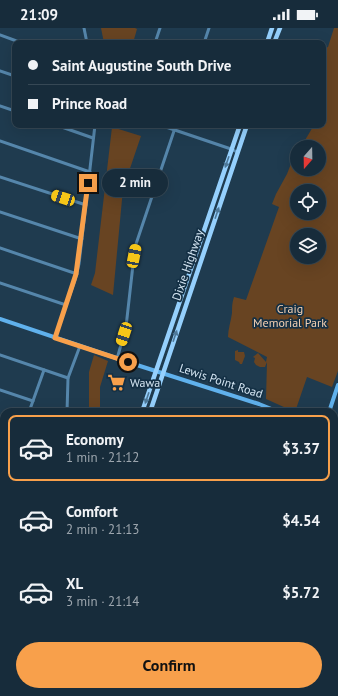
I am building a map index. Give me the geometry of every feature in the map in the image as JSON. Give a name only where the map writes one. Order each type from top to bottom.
[{"type":"main road","points":[[269,40],[272,28]]},
{"type":"main road","points":[[275,40],[280,28]]},
{"type":"main road","name":"Dixie Highway","points":[[143,408],[239,128]]},
{"type":"main road","name":"Dixie Highway","points":[[151,408],[246,128]]},
{"type":"main road","points":[[195,255],[202,257]]},
{"type":"street","points":[[84,28],[86,40]]},
{"type":"street","points":[[156,40],[160,28]]},
{"type":"street","points":[[205,40],[209,28]]},
{"type":"street","points":[[0,35],[14,40]]},
{"type":"street","points":[[0,71],[12,75]]},
{"type":"street","points":[[0,106],[12,110]]},
{"type":"street","points":[[65,128],[93,138]]},
{"type":"street","points":[[55,338],[76,274],[82,239],[95,128]]},
{"type":"street","points":[[169,128],[237,152]]},
{"type":"street","points":[[117,359],[126,327],[135,247],[175,130]]},
{"type":"street","points":[[0,142],[90,172]]},
{"type":"street","points":[[0,177],[86,205]]},
{"type":"street","points":[[0,212],[82,239]]},
{"type":"street","points":[[0,248],[76,274]]},
{"type":"street","points":[[0,283],[66,305]]},
{"type":"street","name":"Lewis Point Road","points":[[0,319],[268,408]]},
{"type":"street","points":[[67,408],[68,378],[80,346]]},
{"type":"street","points":[[0,355],[68,378]]},
{"type":"street","points":[[31,408],[44,370]]},
{"type":"street","points":[[330,408],[338,385]]},
{"type":"street","points":[[0,395],[1,391],[33,401]]},
{"type":"green space","points":[[101,28],[137,29],[134,40],[103,40]]},
{"type":"green space","name":"Craig Memorial Park","points":[[334,28],[338,28],[338,371],[332,387],[307,377],[296,408],[286,408],[266,399],[267,362],[265,367],[260,367],[256,365],[254,362],[255,358],[253,357],[258,353],[266,362],[267,357],[228,337],[228,334],[234,297],[246,300],[279,207],[272,204],[290,166],[290,176],[326,176],[326,140],[305,140],[312,128],[326,128],[326,48],[328,47]]},
{"type":"green space","points":[[112,128],[115,128],[141,136],[123,189],[113,295],[91,285],[95,273]]},
{"type":"green space","points":[[238,350],[238,352],[244,352],[245,356],[242,364],[235,360],[235,351]]},
{"type":"green space","points":[[94,355],[108,361],[100,387],[100,408],[89,408],[89,372]]},
{"type":"place","name":"Wawa","points":[[117,383]]},
{"type":"route","points":[[88,183],[79,264],[55,338],[128,362]]}]
